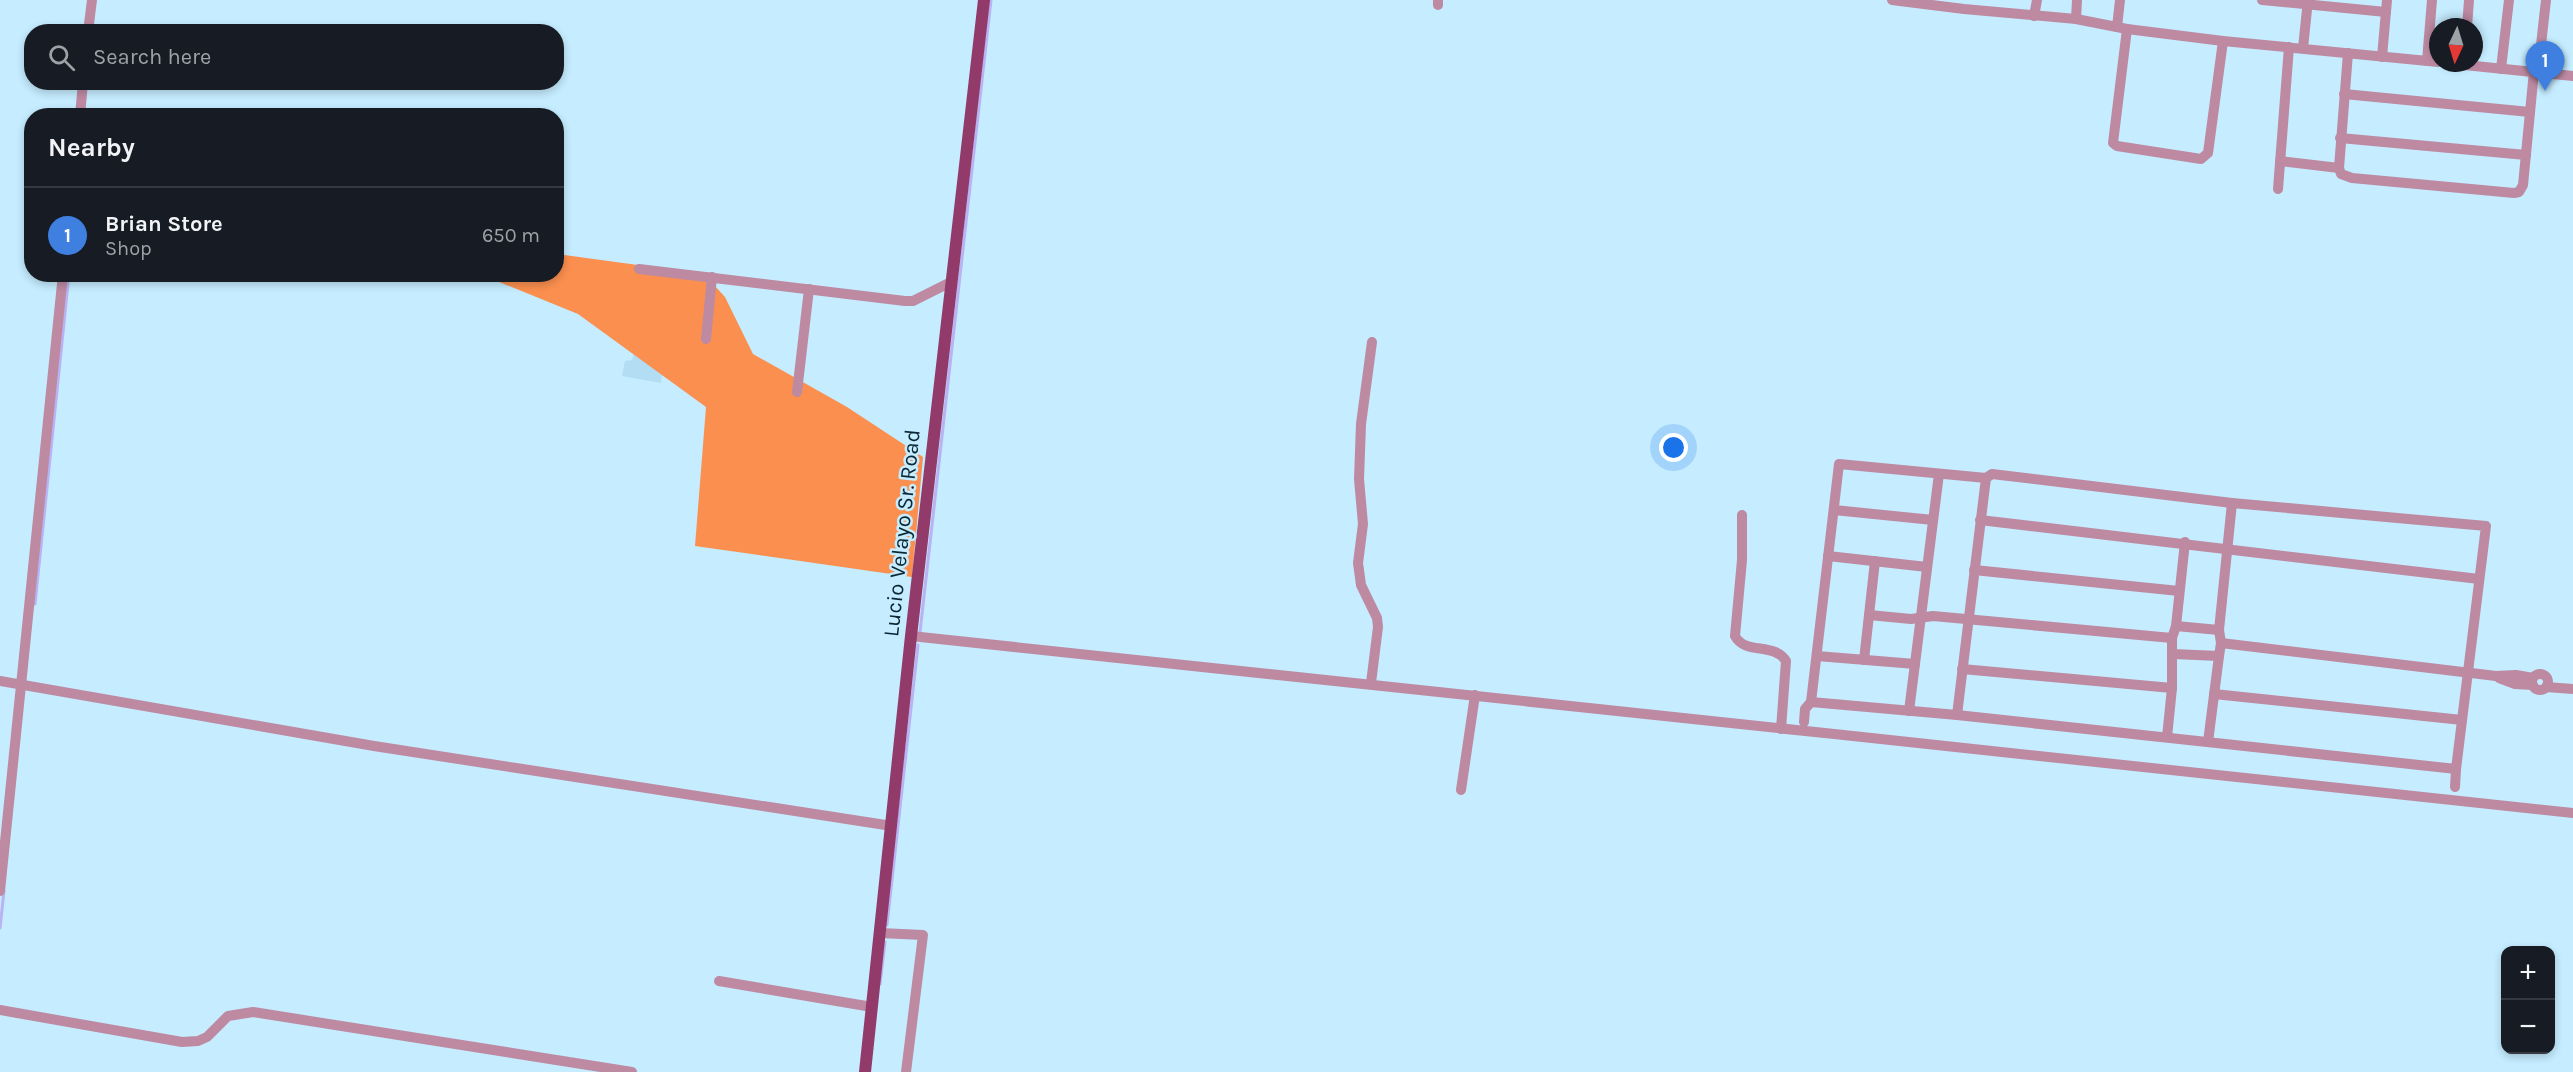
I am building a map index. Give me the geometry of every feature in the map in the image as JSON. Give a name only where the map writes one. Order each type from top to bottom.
[{"type":"main road","name":"Lucio Velayo Sr. Road","points":[[865,1072],[911,636],[984,0]]},
{"type":"street","points":[[89,24],[92,0]]},
{"type":"street","points":[[1892,0],[2076,19],[2122,28],[2223,41],[2429,62]]},
{"type":"street","points":[[2034,15],[2037,0]]},
{"type":"street","points":[[2076,19],[2077,0]]},
{"type":"street","points":[[2120,0],[2122,28],[2113,143],[2117,146],[2201,159],[2208,153],[2223,41]]},
{"type":"street","points":[[2262,0],[2343,4],[2386,12]]},
{"type":"street","points":[[2382,57],[2387,0]]},
{"type":"street","points":[[2432,0],[2432,18]]},
{"type":"street","points":[[2468,18],[2469,0]]},
{"type":"street","points":[[2501,69],[2508,0]]},
{"type":"street","points":[[2348,53],[2340,138],[2339,168],[2341,174],[2352,178],[2519,192],[2523,185],[2530,112],[2546,0]]},
{"type":"street","points":[[2303,48],[2307,2]]},
{"type":"street","points":[[2278,189],[2289,47]]},
{"type":"street","points":[[2483,67],[2573,76]]},
{"type":"street","points":[[81,108],[82,90]]},
{"type":"street","points":[[2344,94],[2530,112]]},
{"type":"street","points":[[2340,138],[2526,155]]},
{"type":"street","points":[[2280,161],[2339,168]]},
{"type":"street","points":[[639,268],[905,302],[913,301],[951,282]]},
{"type":"street","points":[[706,339],[712,277]]},
{"type":"street","points":[[0,891],[62,282]]},
{"type":"street","points":[[797,392],[809,289]]},
{"type":"street","points":[[1371,683],[1378,627],[1377,618],[1361,585],[1358,563],[1363,524],[1359,479],[1361,424],[1372,342]]},
{"type":"street","points":[[1804,722],[1805,709],[1811,702],[1839,464],[1986,478],[1992,474],[2232,503],[2486,526],[2455,787]]},
{"type":"street","points":[[1909,711],[1939,474]]},
{"type":"street","points":[[1957,715],[1986,478]]},
{"type":"street","points":[[2208,742],[2221,643],[2219,630],[2232,503]]},
{"type":"street","points":[[1834,510],[1933,520]]},
{"type":"street","points":[[1742,515],[1742,560],[1735,636],[1744,645],[1781,654],[1785,661],[1781,729]]},
{"type":"street","points":[[1980,520],[2185,542],[2479,579]]},
{"type":"street","points":[[2167,737],[2172,688],[2172,638],[2176,626],[2185,542]]},
{"type":"street","points":[[1828,556],[1927,567]]},
{"type":"street","points":[[1864,660],[1875,561]]},
{"type":"street","points":[[1974,570],[2179,591]]},
{"type":"street","points":[[1869,615],[1911,619],[1921,617],[1968,619],[2172,638]]},
{"type":"street","points":[[2176,626],[2219,630]]},
{"type":"street","points":[[911,636],[1371,683],[2573,813]]},
{"type":"street","points":[[2221,643],[2496,676],[2515,684],[2533,682],[2539,690],[2546,683],[2573,682]]},
{"type":"street","points":[[2173,654],[2219,656]]},
{"type":"street","points":[[1817,656],[1915,664]]},
{"type":"street","points":[[1962,669],[2172,688]]},
{"type":"street","points":[[0,681],[374,746],[892,826]]},
{"type":"street","points":[[2546,683],[2573,689]]},
{"type":"street","points":[[2214,694],[2462,720]]},
{"type":"street","points":[[1461,790],[1475,695]]},
{"type":"street","points":[[1811,702],[1957,715],[2456,769]]},
{"type":"street","points":[[880,933],[922,935],[906,1072]]},
{"type":"street","points":[[719,981],[872,1007]]},
{"type":"street","points":[[0,1010],[182,1042],[198,1041],[207,1037],[228,1016],[253,1012],[632,1072]]},
{"type":"shaded area","points":[[564,255],[704,274],[725,297],[753,354],[847,407],[923,457],[912,577],[695,546],[706,407],[578,314],[499,282],[564,282]]},
{"type":"shaded area","points":[[636,346],[663,367],[661,383],[622,376],[625,361],[632,360]]},
{"type":"waterway","points":[[920,632],[991,0]]},
{"type":"waterway","points":[[35,604],[68,282]]},
{"type":"waterway","points":[[887,925],[918,645]]},
{"type":"waterway","points":[[0,928],[4,891]]},
{"type":"waterway","points":[[880,984],[885,942]]},
{"type":"place","name":"Brian Store","points":[[2545,91]]}]
